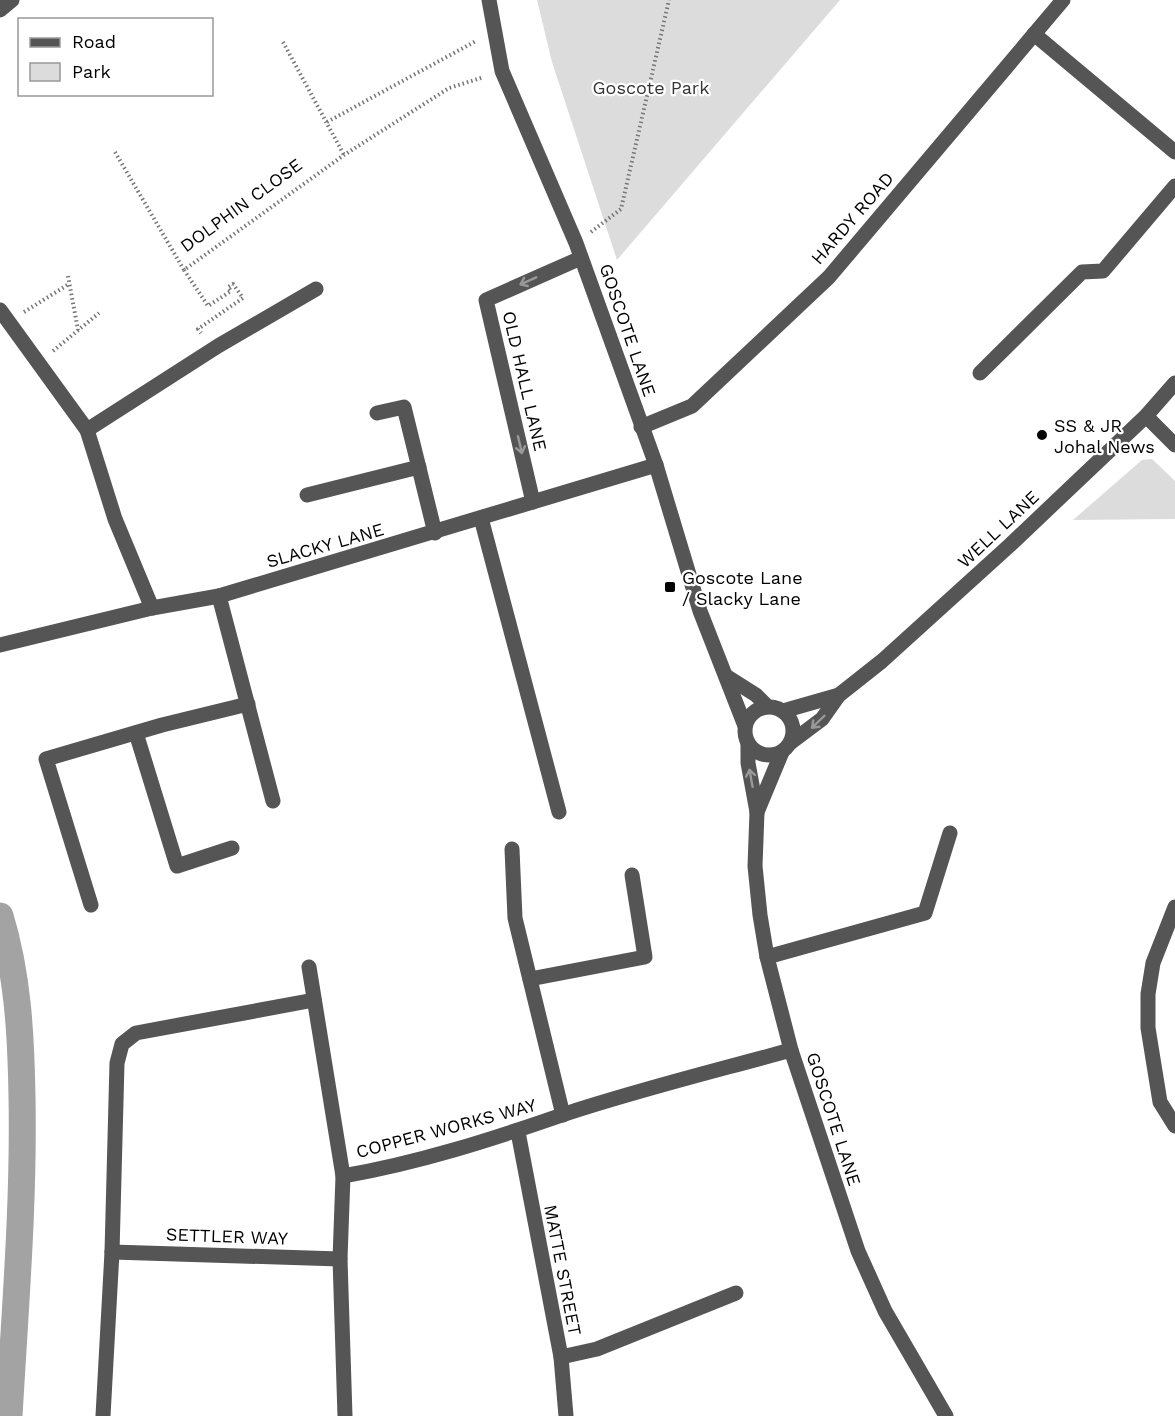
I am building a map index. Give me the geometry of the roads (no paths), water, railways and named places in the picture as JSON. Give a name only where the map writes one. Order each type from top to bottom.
[{"type":"street","points":[[0,10],[12,0]]},
{"type":"street","name":"GOSCOTE LANE","points":[[489,0],[502,71],[576,243],[656,465],[700,610],[745,726]]},
{"type":"street","name":"HARDY ROAD","points":[[641,427],[692,406],[829,277],[1063,0]]},
{"type":"street","points":[[1034,34],[1175,152]]},
{"type":"street","points":[[980,373],[1082,272],[1103,271],[1175,186]]},
{"type":"street","name":"OLD HALL LANE","points":[[533,502],[486,300],[581,258]]},
{"type":"street","points":[[87,430],[215,348],[316,289]]},
{"type":"street","points":[[4,316],[87,430],[115,519],[152,608]]},
{"type":"street","name":"WELL LANE","points":[[786,747],[822,719],[839,695],[882,661],[967,584],[1146,416],[1175,382]]},
{"type":"street","points":[[377,413],[404,407],[435,533]]},
{"type":"street","points":[[1146,416],[1175,445]]},
{"type":"street","name":"SLACKY LANE","points":[[0,645],[152,608],[219,596],[656,465]]},
{"type":"street","points":[[307,495],[419,467]]},
{"type":"street","points":[[481,518],[559,812]]},
{"type":"street","points":[[219,596],[273,801]]},
{"type":"street","points":[[726,676],[756,695],[767,706],[783,711],[792,725],[786,747],[763,755],[754,751],[748,744],[745,726],[757,709],[767,706]]},
{"type":"street","name":"WELL LANE","points":[[783,711],[839,695]]},
{"type":"street","points":[[91,905],[46,759],[162,725],[248,704]]},
{"type":"street","points":[[136,733],[177,866],[232,848]]},
{"type":"street","name":"GOSCOTE LANE","points":[[748,744],[748,763],[757,812],[755,866],[767,957],[791,1050],[858,1251],[885,1311],[946,1416]]},
{"type":"street","name":"GOSCOTE LANE","points":[[757,812],[786,747]]},
{"type":"street","points":[[767,957],[925,913],[950,833]]},
{"type":"street","points":[[512,849],[515,918],[563,1115]]},
{"type":"street","points":[[530,979],[645,957],[632,875]]},
{"type":"street","points":[[1175,907],[1153,963],[1148,994],[1148,1028],[1160,1102],[1175,1126]]},
{"type":"street","points":[[309,967],[343,1176]]},
{"type":"street","points":[[103,1416],[112,1252],[117,1063],[122,1044],[136,1033],[314,1000]]},
{"type":"street","name":"COPPER WORKS WAY","points":[[345,1416],[340,1259],[343,1176],[385,1169],[518,1132],[563,1115],[791,1050]]},
{"type":"street","name":"MATTE STREET","points":[[518,1132],[561,1357],[566,1416]]},
{"type":"street","name":"SETTLER WAY","points":[[112,1252],[340,1259]]},
{"type":"street","points":[[561,1357],[597,1349],[736,1293]]},
{"type":"waterway","points":[[0,916],[15,983],[21,1051],[22,1097],[20,1217],[9,1416]]},
{"type":"place","name":"SS & JR Johal News","points":[[1042,435]]},
{"type":"place","name":"Goscote Lane / Slacky Lane","points":[[670,587]]},
{"type":"park label","name":"Goscote Park","points":[[651,87]]}]
